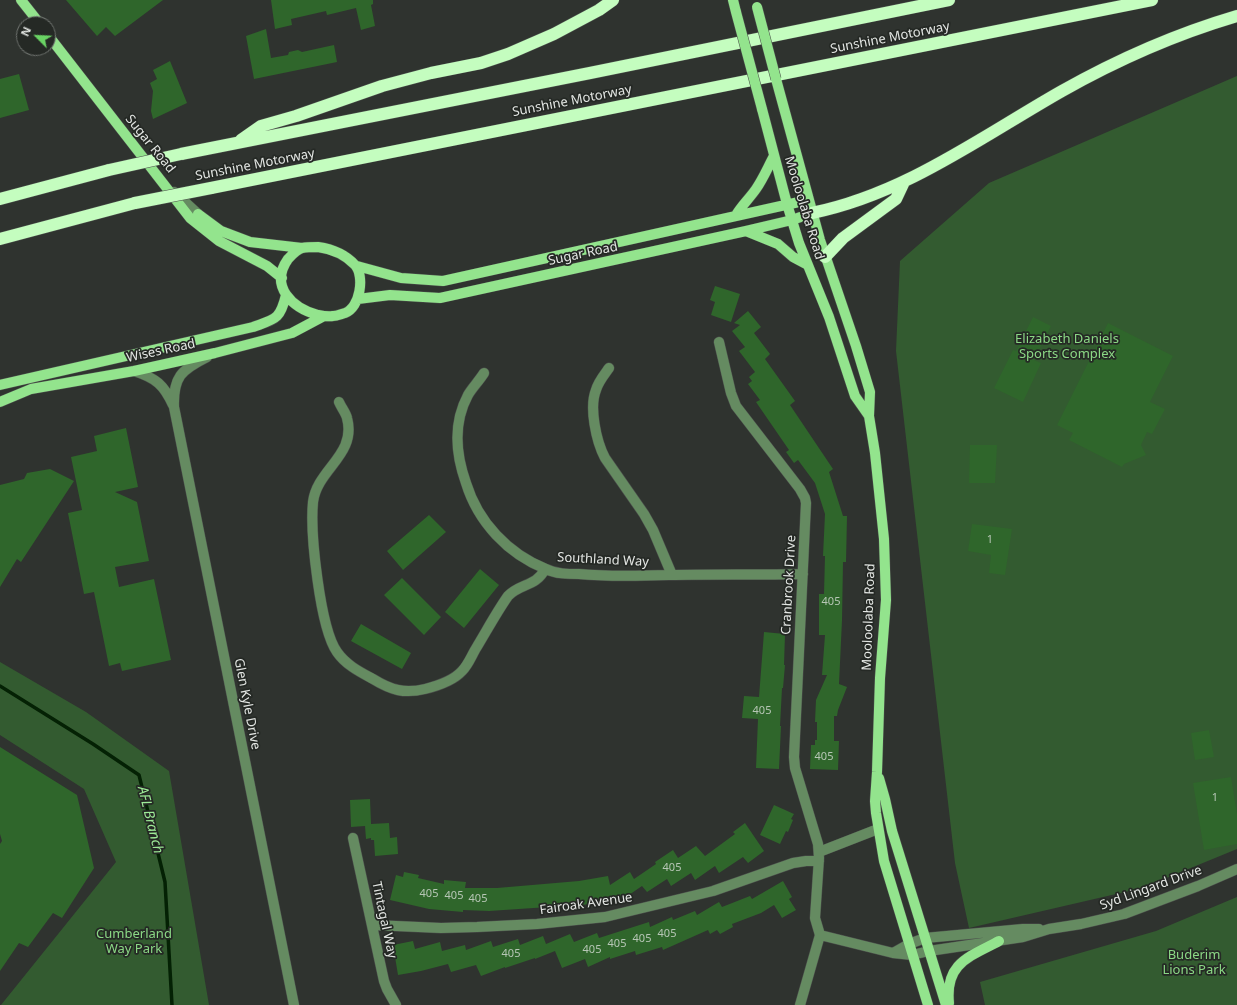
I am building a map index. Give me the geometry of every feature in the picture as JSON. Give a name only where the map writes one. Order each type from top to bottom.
[{"type":"highway","points":[[236,143],[261,126],[296,116],[382,86],[432,73],[481,63],[508,54],[554,34],[599,10],[613,0]]},
{"type":"highway","name":"Sunshine Motorway","points":[[0,199],[109,170],[181,154],[949,0]]},
{"type":"highway","name":"Sunshine Motorway","points":[[0,239],[135,203],[1152,0]]},
{"type":"highway","points":[[812,213],[857,201],[904,182],[953,156],[1062,91],[1110,66],[1180,35],[1237,16]]},
{"type":"highway","points":[[825,257],[843,238],[896,199],[904,182]]},
{"type":"main road","points":[[21,0],[34,16]]},
{"type":"main road","name":"Mooloolaba Road","points":[[733,0],[792,220],[829,317],[855,396],[869,416]]},
{"type":"main road","name":"Mooloolaba Road","points":[[756,3],[808,200],[825,257],[856,346],[870,392],[869,416],[875,453],[884,539],[886,600],[880,678],[875,801],[884,861],[928,1005]]},
{"type":"main road","name":"Sugar Road","points":[[56,45],[162,181]]},
{"type":"main road","points":[[736,215],[756,188],[774,156]]},
{"type":"main road","points":[[162,181],[190,218],[219,240],[267,266],[282,278]]},
{"type":"main road","name":"Sugar Road","points":[[357,266],[401,278],[443,281],[808,200]]},
{"type":"main road","name":"Sugar Road","points":[[358,299],[390,295],[440,298],[746,231],[792,220],[812,213]]},
{"type":"main road","name":"Sugar Road","points":[[198,214],[221,231],[250,242],[302,248]]},
{"type":"main road","points":[[746,231],[778,244],[793,257],[808,265]]},
{"type":"main road","points":[[318,247],[330,249],[346,256],[357,266],[361,282],[358,299],[348,312],[333,316],[324,316],[309,312],[295,305],[283,289],[282,278],[284,265],[292,254],[302,248],[318,247]]},
{"type":"main road","name":"Wises Road","points":[[0,385],[253,327],[274,320],[283,308],[286,295]]},
{"type":"main road","name":"Wises Road","points":[[0,402],[31,389],[134,371],[215,353],[292,332],[324,316]]},
{"type":"main road","name":"Mooloolaba Road","points":[[877,772],[892,831],[946,1005]]},
{"type":"main road","points":[[949,1005],[948,993],[954,970],[965,959],[999,941]]},
{"type":"street","name":"Sugar Road","points":[[162,181],[198,214]]},
{"type":"street","name":"Cranbrook Drive","points":[[719,342],[731,393],[736,406],[800,489],[805,498],[806,507],[794,762],[819,856]]},
{"type":"street","points":[[174,407],[174,395],[180,375],[190,365],[215,353]]},
{"type":"street","points":[[609,368],[596,389],[593,397],[600,448],[605,458],[644,514],[653,530],[672,575]]},
{"type":"street","points":[[134,371],[145,374],[163,386],[174,407]]},
{"type":"street","name":"Southland Way","points":[[484,373],[468,395],[460,415],[457,435],[462,473],[469,494],[482,517],[495,534],[512,549],[545,569],[559,573],[597,576],[803,574]]},
{"type":"street","points":[[339,402],[347,418],[348,427],[346,445],[344,452],[318,485],[315,492],[313,511],[316,566],[326,626],[334,648],[348,664],[385,687],[398,690],[421,690],[446,682],[462,671],[510,594],[538,580],[545,569]]},
{"type":"street","name":"Glen Kyle Drive","points":[[174,407],[294,1005]]},
{"type":"street","name":"Fairoak Avenue","points":[[373,926],[441,928],[477,927],[537,924],[605,917],[713,891],[793,863],[819,856],[878,829]]},
{"type":"street","name":"Tintagal Way","points":[[353,838],[384,981],[396,1005]]},
{"type":"street","points":[[800,1005],[820,935],[815,918],[819,856]]},
{"type":"street","name":"Syd Lingard Drive","points":[[912,956],[929,950],[1023,937],[1049,929],[1081,924],[1124,914],[1198,886],[1237,869]]},
{"type":"street","name":"Syd Lingard Drive","points":[[893,953],[909,944],[925,938],[1023,929],[1049,929]]},
{"type":"street","points":[[820,935],[893,953],[912,956]]},
{"type":"green space","name":"Elizabeth Daniels Sports Complex","points":[[1237,76],[1237,849],[1142,888],[969,928],[955,863],[896,351],[900,261],[989,183]]},
{"type":"green space","name":"Cumberland Way Park","points":[[0,662],[86,712],[169,771],[209,1005],[1,1005],[116,862],[84,789],[0,735]]},
{"type":"green space","name":"Buderim Lions Park","points":[[1237,897],[1237,1005],[985,1005],[980,982],[1156,931]]},
{"type":"building","points":[[66,0],[163,0],[115,36],[106,27],[97,36]]},
{"type":"building","points":[[271,0],[373,0],[373,4],[371,5],[375,26],[361,30],[356,8],[327,15],[326,11],[291,19],[292,25],[275,29]]},
{"type":"building","points":[[266,29],[271,58],[288,55],[289,52],[298,50],[302,52],[334,45],[337,62],[254,79],[246,36]]},
{"type":"building","points":[[170,61],[187,103],[153,119],[151,111],[153,91],[150,83],[157,79],[153,70]]},
{"type":"building","points":[[19,74],[29,110],[0,118],[0,79]]},
{"type":"building","points":[[715,286],[740,294],[731,322],[711,315],[715,302],[710,300]]},
{"type":"building","points":[[748,311],[761,327],[754,333],[770,354],[765,359],[795,401],[790,405],[833,469],[829,472],[843,516],[847,516],[846,562],[843,562],[839,684],[847,687],[837,716],[834,716],[834,741],[839,741],[838,770],[810,769],[811,745],[815,745],[815,740],[817,740],[817,722],[815,722],[816,700],[827,675],[822,675],[825,635],[819,635],[819,594],[824,594],[825,556],[823,556],[825,514],[815,483],[798,460],[794,463],[786,452],[789,450],[756,402],[760,400],[748,384],[752,381],[749,377],[755,372],[739,351],[745,347],[732,331],[740,325],[734,323]]},
{"type":"building","points":[[1033,317],[1051,326],[1034,360],[1041,363],[1023,402],[994,388],[1013,350],[1016,351]]},
{"type":"building","points":[[1108,323],[1173,356],[1150,402],[1165,409],[1152,434],[1147,432],[1141,445],[1146,455],[1124,464],[1122,467],[1069,440],[1073,433],[1057,425]]},
{"type":"building","points":[[126,428],[138,487],[115,492],[137,502],[149,561],[115,567],[119,587],[154,579],[171,660],[122,671],[120,663],[109,666],[94,592],[84,594],[68,513],[82,510],[71,457],[97,451],[94,436]]},
{"type":"building","points":[[970,445],[997,445],[995,483],[969,483]]},
{"type":"building","points":[[50,469],[74,481],[21,562],[17,559],[0,587],[0,485],[24,479],[27,473]]},
{"type":"building","points":[[429,515],[446,532],[403,570],[387,551]]},
{"type":"building","points":[[972,524],[1012,529],[1005,575],[989,573],[991,555],[968,551]]},
{"type":"building","points":[[480,569],[499,585],[464,628],[445,612]]},
{"type":"building","points":[[402,578],[441,617],[424,635],[384,595]]},
{"type":"building","points":[[361,624],[411,653],[402,669],[351,641]]},
{"type":"building","points":[[764,632],[785,634],[785,665],[782,688],[779,769],[756,768],[758,719],[742,718],[744,696],[759,697]]},
{"type":"building","points":[[1209,730],[1214,757],[1195,760],[1191,733]]},
{"type":"building","points":[[0,747],[77,795],[94,868],[62,918],[53,913],[28,947],[19,943],[0,971],[0,844],[2,841],[0,834]]},
{"type":"building","points":[[1231,777],[1237,814],[1237,844],[1204,850],[1193,783]]},
{"type":"building","points":[[370,799],[371,824],[389,823],[390,838],[397,837],[398,854],[375,856],[374,840],[371,840],[371,838],[366,839],[365,826],[351,827],[350,800]]},
{"type":"building","points":[[774,805],[794,814],[791,819],[793,820],[788,832],[786,831],[780,844],[760,835]]},
{"type":"building","points":[[745,823],[764,851],[748,863],[743,857],[719,873],[715,866],[695,880],[691,873],[671,886],[667,879],[647,892],[642,886],[623,899],[593,904],[489,911],[463,910],[463,912],[429,909],[390,900],[396,875],[403,877],[404,872],[419,875],[418,878],[444,884],[444,880],[466,882],[465,888],[497,888],[579,881],[608,876],[610,885],[630,872],[634,879],[673,850],[678,858],[696,846],[705,856],[735,834],[733,832]]},
{"type":"building","points":[[783,881],[792,897],[789,899],[796,910],[782,918],[774,905],[761,913],[732,924],[733,927],[720,934],[717,930],[710,934],[708,930],[663,950],[662,947],[636,955],[635,951],[610,959],[610,957],[588,967],[585,959],[562,968],[555,951],[481,976],[476,965],[451,972],[448,964],[398,975],[393,945],[413,941],[415,949],[440,942],[442,951],[465,945],[466,950],[491,941],[493,947],[518,939],[520,945],[543,936],[546,944],[570,934],[574,942],[597,933],[599,938],[649,922],[650,927],[672,917],[673,920],[695,911],[697,915],[719,902],[722,907],[750,896],[752,899]]},
{"type":"waterway","name":"AFL Branch","points":[[0,686],[93,744],[139,775],[165,882],[172,1005]]}]
